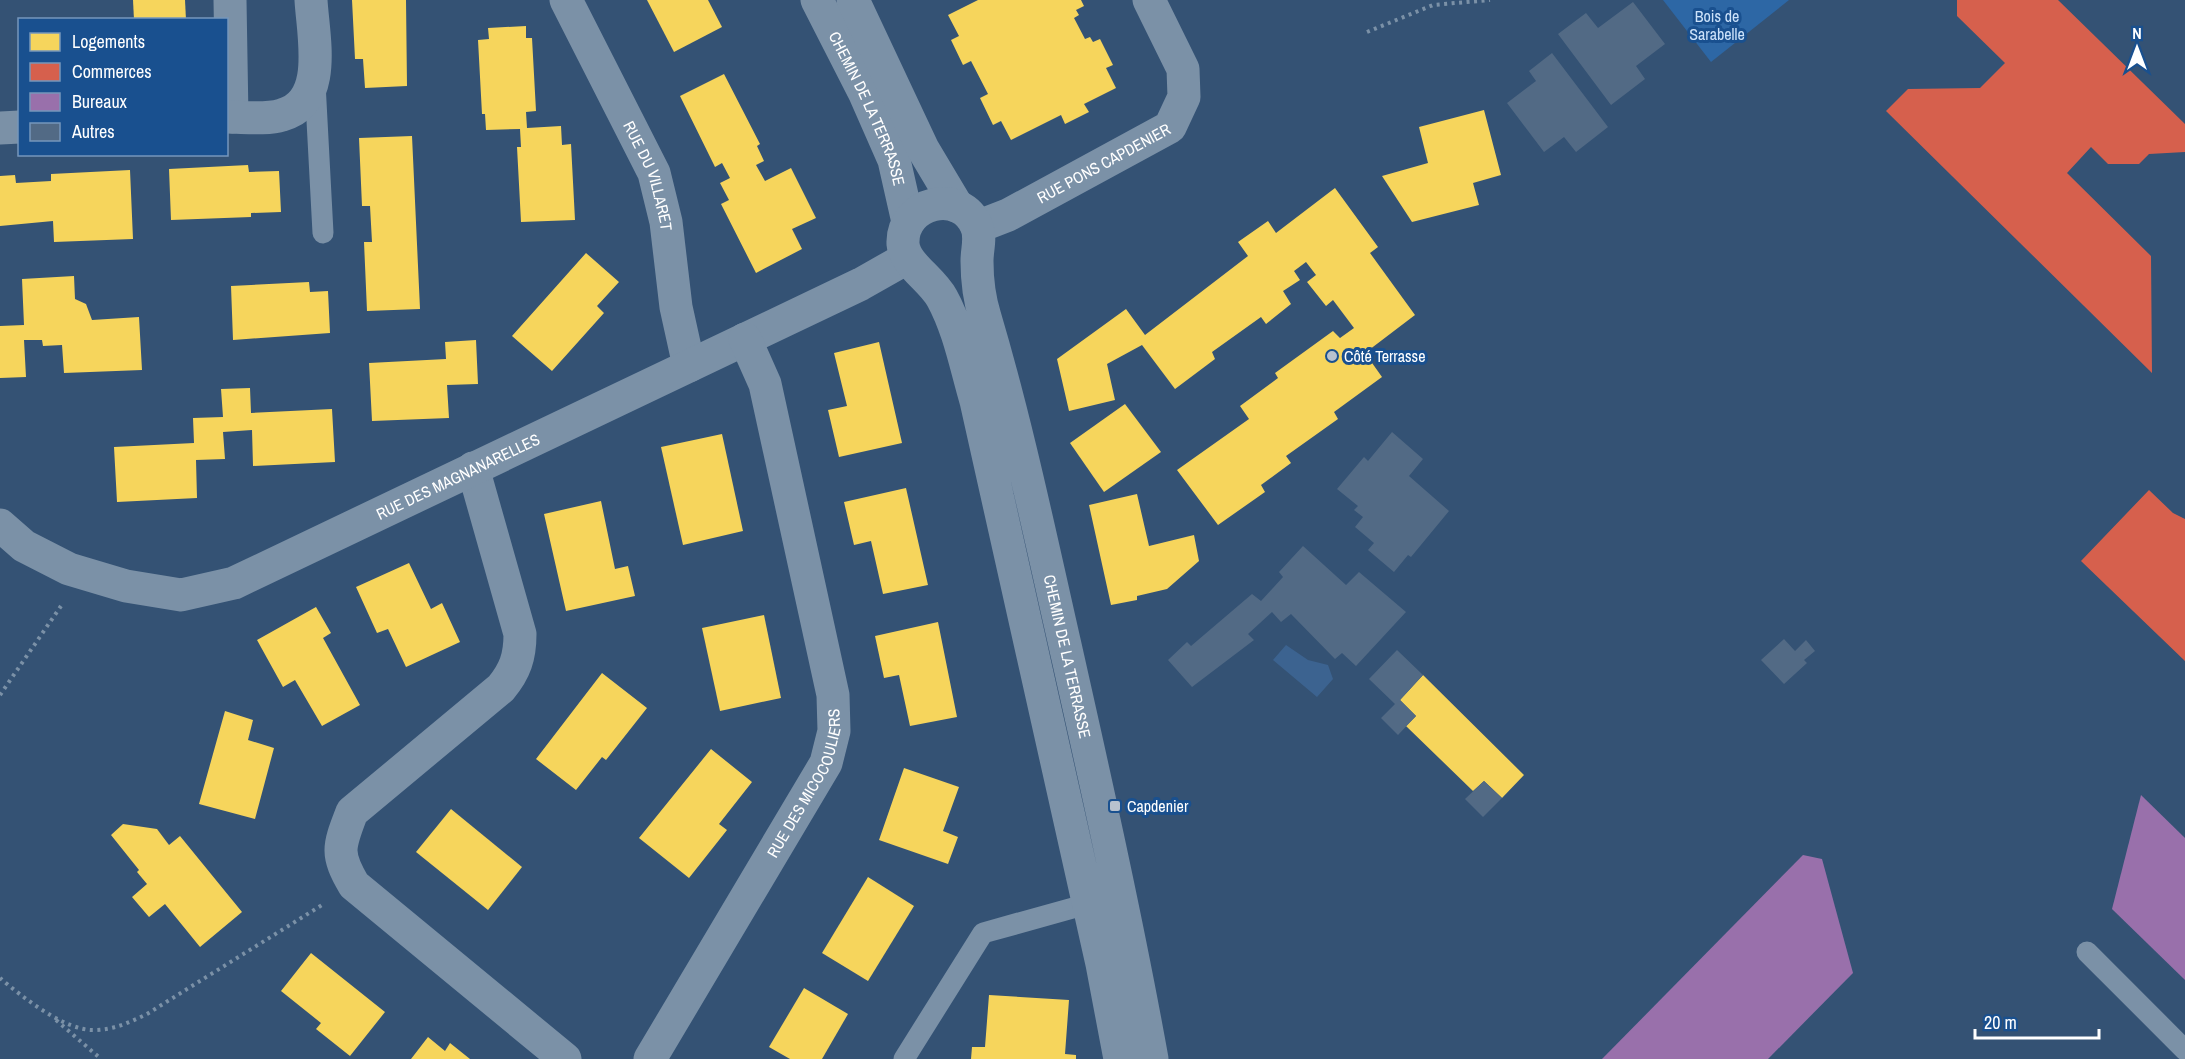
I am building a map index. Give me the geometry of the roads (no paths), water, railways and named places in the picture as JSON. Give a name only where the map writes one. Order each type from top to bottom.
[{"type":"street","points":[[230,0],[229,117],[283,115],[307,99],[315,79],[311,0]]},
{"type":"street","name":"RUE DU VILLARET","points":[[566,0],[654,173],[666,222],[676,307],[689,366]]},
{"type":"street","name":"CHEMIN DE LA TERRASSE","points":[[817,0],[865,94],[894,160],[908,222],[903,247],[953,322],[976,401],[1088,904],[1120,1059]]},
{"type":"street","name":"CHEMIN DE LA TERRASSE","points":[[853,0],[923,149],[970,229],[979,294],[1018,435],[1119,896],[1152,1059]]},
{"type":"street","name":"RUE PONS CAPDENIER","points":[[970,229],[1008,215],[1170,127],[1184,97],[1183,69],[1149,0]]},
{"type":"street","points":[[0,128],[18,127]]},
{"type":"street","points":[[908,222],[924,207],[935,203],[970,229],[969,268],[957,276],[943,279],[918,268]]},
{"type":"street","name":"RUE DES MAGNANARELLES","points":[[0,525],[24,546],[83,574],[126,586],[181,595],[234,583],[861,284],[918,268]]},
{"type":"street","name":"RUE DES MICOCOULIERS","points":[[650,1059],[826,763],[834,731],[833,695],[765,384],[745,339]]},
{"type":"street","points":[[473,468],[520,634],[520,652],[514,672],[501,688],[352,812],[341,841],[341,863],[354,885],[565,1059]]},
{"type":"lane","points":[[315,79],[322,233]]},
{"type":"lane","points":[[904,1059],[983,933],[1119,896]]},
{"type":"lane","points":[[2087,952],[2185,1050]]},
{"type":"place","name":"Côté Terrasse","points":[[1332,356]]},
{"type":"place","name":"Capdenier","points":[[1115,806]]},
{"type":"park label","name":"Bois de Sarabelle","points":[[1717,25]]}]
